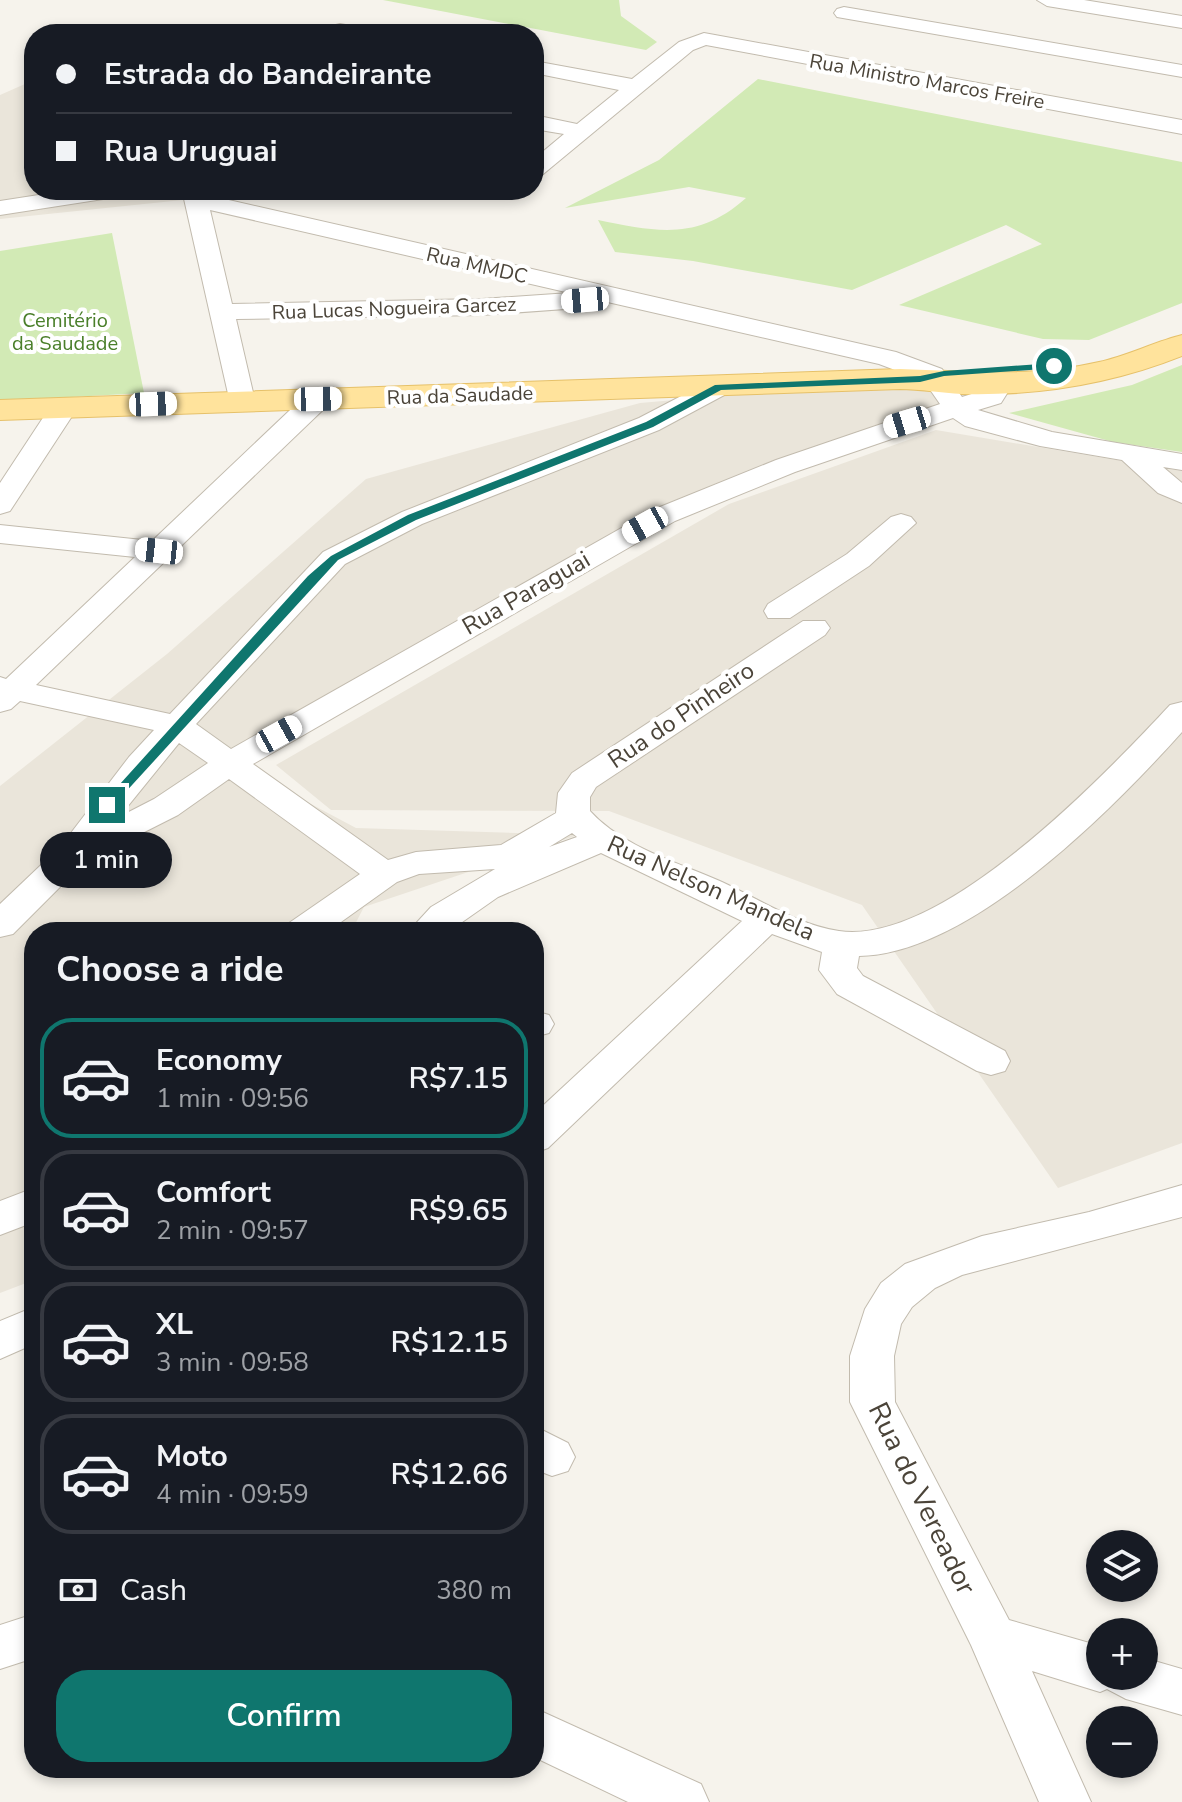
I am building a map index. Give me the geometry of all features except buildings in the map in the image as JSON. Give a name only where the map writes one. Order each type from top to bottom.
[{"type":"main road","points":[[937,386],[1103,359],[1182,331]]},
{"type":"main road","points":[[937,386],[1043,383],[1116,370],[1182,345]]},
{"type":"main road","name":"Rua da Saudade","points":[[0,410],[719,387],[937,386]]},
{"type":"street","points":[[1047,0],[1182,22]]},
{"type":"street","points":[[844,13],[1182,71]]},
{"type":"street","name":"Rua Ministro Marcos Freire","points":[[544,162],[676,54],[704,39],[1182,127]]},
{"type":"street","points":[[544,69],[638,87]]},
{"type":"street","points":[[544,124],[582,131]]},
{"type":"street","points":[[0,208],[52,200]]},
{"type":"street","points":[[196,200],[241,401]]},
{"type":"street","name":"Rua MMDC","points":[[215,200],[612,297],[887,358],[937,386],[975,420],[1008,430],[1182,462]]},
{"type":"street","name":"Rua Lucas Nogueira Garcez","points":[[222,312],[482,307],[612,297]]},
{"type":"street","name":"Rua Paraguai","points":[[73,854],[166,807],[232,762],[665,515],[800,458],[937,386]]},
{"type":"street","points":[[0,925],[73,854],[107,805],[176,725],[334,558],[412,518],[649,424],[719,387]]},
{"type":"street","points":[[4,693],[318,399]]},
{"type":"street","points":[[0,505],[64,407]]},
{"type":"street","points":[[1131,454],[1168,487],[1182,494]]},
{"type":"street","points":[[779,611],[858,560],[901,523]]},
{"type":"street","points":[[0,534],[159,551]]},
{"type":"street","name":"Rua do Pinheiro","points":[[587,829],[571,805],[574,792],[584,780],[720,687],[814,628]]},
{"type":"street","points":[[4,693],[176,725],[232,762],[384,874]]},
{"type":"street","points":[[842,944],[879,944],[949,913],[1029,857],[1095,804],[1182,712]]},
{"type":"street","points":[[316,922],[384,874],[416,863],[511,855],[587,829]]},
{"type":"street","points":[[435,922],[479,890],[587,829]]},
{"type":"street","name":"Rua Nelson Mandela","points":[[587,829],[768,917],[842,944],[838,970],[850,985],[991,1061]]},
{"type":"street","points":[[544,1129],[768,917]]},
{"type":"street","name":"Rua do Vereador","points":[[1065,1802],[992,1637],[873,1402],[869,1366],[876,1325],[896,1295],[939,1263],[1114,1222],[1182,1201]]},
{"type":"street","points":[[0,1219],[24,1208]]},
{"type":"street","points":[[0,1341],[24,1329]]},
{"type":"street","points":[[992,1637],[1086,1665]]},
{"type":"street","points":[[0,1647],[24,1639]]},
{"type":"street","points":[[1158,1685],[1182,1692]]},
{"type":"street","points":[[544,1737],[683,1802]]},
{"type":"shaded area","points":[[24,84],[24,200],[183,200],[0,219],[0,95]]},
{"type":"shaded area","points":[[920,379],[996,391],[632,524],[232,762],[356,828],[578,835],[364,907],[356,922],[24,922],[24,1284],[0,1293],[0,786],[167,654],[366,479],[640,403]]},
{"type":"shaded area","points":[[936,430],[1182,471],[1182,1143],[1058,1188],[862,905],[609,811],[331,810],[276,765],[729,504]]},
{"type":"green space","points":[[383,0],[619,0],[621,16],[657,42],[646,50],[544,31],[544,24],[509,24]]},
{"type":"green space","points":[[758,79],[1182,162],[1182,303],[1089,340],[1043,339],[899,305],[1042,244],[1006,225],[852,290],[693,261],[615,252],[598,220],[639,228],[676,230],[711,221],[746,198],[689,187],[565,208],[659,160]]},
{"type":"green space","name":"Cemitério da Saudade","points":[[112,233],[144,393],[0,401],[0,251]]},
{"type":"green space","points":[[1182,365],[1182,452],[1113,442],[1009,413],[1132,385]]},
{"type":"route","points":[[107,805],[176,725],[246,653],[312,578],[334,558],[366,539],[649,424],[719,387],[920,379],[944,373],[1054,366]]}]
